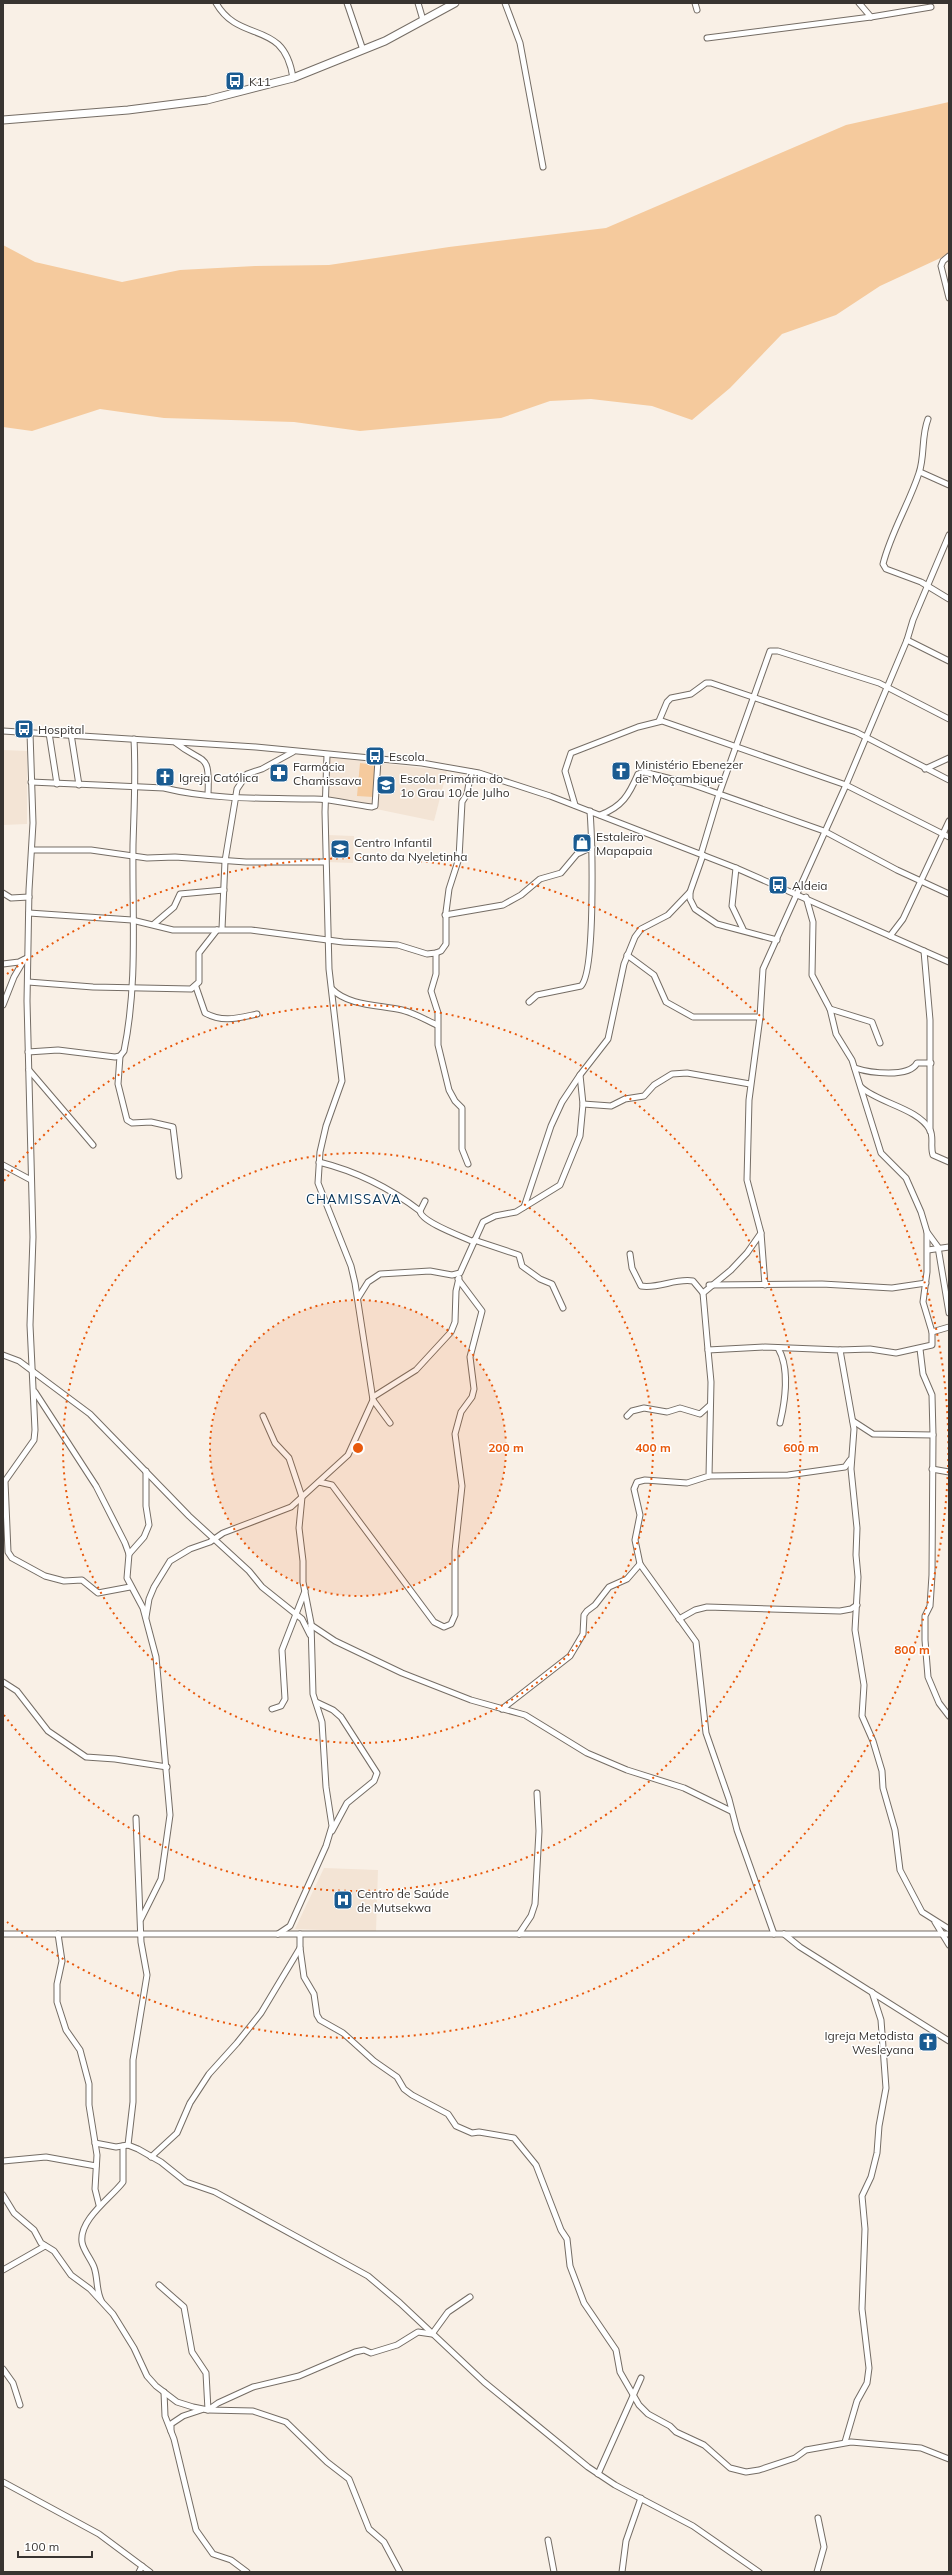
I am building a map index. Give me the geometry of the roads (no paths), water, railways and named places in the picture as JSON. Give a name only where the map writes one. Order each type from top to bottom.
[{"type":"highway","points":[[3,120],[128,110],[207,100],[294,78],[363,50],[455,3]]},
{"type":"street","points":[[216,3],[238,26],[279,43],[288,58],[294,78]]},
{"type":"street","points":[[348,3],[363,50]]},
{"type":"street","points":[[418,3],[423,20]]},
{"type":"street","points":[[505,3],[520,43],[543,167]]},
{"type":"street","points":[[695,3],[697,10]]},
{"type":"street","points":[[859,3],[871,17]]},
{"type":"street","points":[[707,38],[871,17],[931,7]]},
{"type":"street","points":[[949,256],[943,261],[942,266],[949,298]]},
{"type":"street","points":[[928,419],[924,428],[920,472],[894,531],[883,564],[886,569],[928,586],[949,599]]},
{"type":"street","points":[[920,472],[949,485]]},
{"type":"street","points":[[765,1285],[761,1234],[747,1180],[750,1084],[760,1017],[762,972],[846,784],[886,686],[907,640],[949,534]]},
{"type":"street","points":[[907,640],[949,661]]},
{"type":"street","points":[[777,940],[743,929],[721,926],[698,913],[690,899],[690,892],[719,794],[738,746],[770,651],[773,650],[886,686],[949,719]]},
{"type":"street","points":[[659,721],[667,702],[671,698],[691,694],[709,682],[866,736],[925,769],[949,780]]},
{"type":"street","points":[[575,805],[566,776],[569,755],[638,727],[659,721],[738,746],[846,784],[949,837]]},
{"type":"street","points":[[3,731],[71,734],[176,743],[256,747],[327,756],[422,764],[471,772],[516,784],[702,854],[797,893],[948,963]]},
{"type":"street","points":[[30,733],[33,822],[26,959],[28,982],[31,1180],[30,1325],[34,1387],[34,1440],[5,1481],[8,1552],[12,1558],[45,1576],[64,1581],[82,1580],[98,1593],[130,1587]]},
{"type":"street","points":[[49,733],[57,784]]},
{"type":"street","points":[[71,734],[79,785]]},
{"type":"street","points":[[134,739],[137,788],[132,920],[133,987],[126,1044],[120,1056],[118,1084],[127,1120],[132,1123],[151,1122],[172,1127],[179,1176]]},
{"type":"street","points":[[176,743],[202,757],[206,763],[208,794]]},
{"type":"street","points":[[28,982],[92,987],[191,989],[196,987],[199,982],[199,954],[220,930],[225,861],[235,797],[240,782],[247,774],[262,769],[293,752]]},
{"type":"street","points":[[327,756],[325,862],[329,969],[342,1081],[326,1126],[319,1162],[319,1190],[351,1266],[358,1299],[373,1398],[390,1423]]},
{"type":"street","points":[[925,769],[949,758]]},
{"type":"street","points":[[31,782],[137,788],[164,788],[180,793],[235,797],[325,800],[374,807],[378,760]]},
{"type":"street","points":[[28,913],[132,920],[154,924],[173,930],[220,930],[329,939],[343,942],[398,945],[427,954],[436,953],[441,951],[446,944],[445,916],[449,889],[459,858],[462,802],[467,794],[471,772]]},
{"type":"street","points":[[600,815],[616,809],[624,802],[638,774],[642,772],[719,794],[824,831],[921,882],[949,894]]},
{"type":"street","points":[[529,1002],[537,995],[567,990],[583,984],[590,966],[592,847],[590,811]]},
{"type":"street","points":[[890,936],[903,919],[949,821]]},
{"type":"street","points":[[445,916],[503,905],[521,895],[536,882],[561,873],[577,854],[592,847]]},
{"type":"street","points":[[32,850],[91,850],[134,857],[225,861],[325,862]]},
{"type":"street","points":[[736,868],[732,906],[743,929]]},
{"type":"street","points":[[154,924],[174,907],[180,894],[224,890]]},
{"type":"street","points":[[524,1208],[551,1126],[562,1102],[580,1075],[608,1039],[627,955],[638,932],[668,915],[690,892]]},
{"type":"street","points":[[3,893],[12,898],[29,897]]},
{"type":"street","points":[[708,1350],[778,1348],[840,1350],[870,1349],[896,1353],[920,1349],[932,1345],[932,1332],[923,1302],[926,1284],[928,1250],[927,1232],[922,1212],[906,1178],[881,1153],[860,1087],[856,1068],[836,1034],[830,1009],[812,975],[813,922],[806,897]]},
{"type":"street","points":[[924,951],[931,1063],[930,1130],[934,1155],[949,1162]]},
{"type":"street","points":[[436,953],[436,974],[432,990],[438,1013],[438,1045],[447,1083],[455,1101],[462,1108],[462,1149],[468,1164]]},
{"type":"street","points":[[627,955],[654,975],[666,1002],[693,1017],[760,1017]]},
{"type":"street","points":[[3,964],[26,959]]},
{"type":"street","points":[[3,1004],[14,977],[26,959]]},
{"type":"street","points":[[196,987],[205,1013],[213,1018],[227,1020],[257,1014]]},
{"type":"street","points":[[332,989],[344,998],[379,1007],[404,1010],[437,1025]]},
{"type":"street","points":[[830,1009],[872,1022],[880,1043]]},
{"type":"street","points":[[28,1052],[58,1050],[120,1056]]},
{"type":"street","points":[[856,1068],[877,1073],[907,1072],[913,1070],[917,1063],[931,1063]]},
{"type":"street","points":[[29,1070],[93,1145]]},
{"type":"street","points":[[583,1104],[611,1106],[625,1099],[644,1096],[667,1075],[680,1073],[750,1084]]},
{"type":"street","points":[[146,1617],[149,1599],[154,1586],[170,1562],[190,1549],[214,1540],[223,1533],[285,1511],[348,1455],[373,1398],[416,1370],[451,1332],[455,1322],[458,1279],[460,1273],[465,1267],[482,1222],[524,1208],[560,1185],[578,1145],[583,1104],[580,1075]]},
{"type":"street","points":[[860,1087],[870,1094],[909,1112],[930,1130]]},
{"type":"street","points":[[319,1162],[353,1172],[398,1195],[420,1211],[422,1216],[436,1224],[474,1241],[518,1255],[522,1266],[540,1279],[552,1284],[563,1308]]},
{"type":"street","points":[[3,1165],[31,1180]]},
{"type":"street","points":[[420,1211],[425,1201]]},
{"type":"street","points":[[927,1232],[936,1242],[938,1249],[949,1313]]},
{"type":"street","points":[[703,1292],[709,1285],[731,1270],[747,1253],[761,1234]]},
{"type":"street","points":[[928,1250],[949,1247]]},
{"type":"street","points":[[630,1254],[632,1268],[641,1286],[658,1287],[685,1279],[693,1281],[703,1292],[708,1350],[710,1476]]},
{"type":"street","points":[[358,1299],[368,1282],[380,1274],[430,1271],[452,1276],[460,1273]]},
{"type":"street","points":[[319,1482],[332,1485],[434,1622],[444,1627],[451,1624],[455,1615],[456,1551],[462,1486],[455,1434],[461,1412],[472,1398],[474,1389],[470,1357],[482,1311],[458,1279]]},
{"type":"street","points":[[709,1285],[822,1284],[892,1288],[926,1284]]},
{"type":"street","points":[[932,1332],[949,1327]]},
{"type":"street","points":[[778,1348],[783,1359],[784,1378],[784,1404],[780,1423]]},
{"type":"street","points":[[920,1349],[923,1374],[932,1394],[934,1435],[932,1469],[932,1575],[930,1606],[925,1616],[925,1640],[928,1677],[939,1703],[949,1716]]},
{"type":"street","points":[[840,1350],[853,1421],[851,1458],[857,1528],[857,1605],[855,1630],[864,1685],[863,1720],[873,1741],[882,1770],[883,1788],[895,1830],[900,1870],[922,1912],[935,1922],[949,1929]]},
{"type":"street","points":[[3,1355],[19,1361],[33,1370],[90,1414],[214,1540],[249,1571],[262,1587],[297,1615],[306,1626],[311,1639]]},
{"type":"street","points":[[34,1387],[96,1486],[129,1554],[127,1578],[130,1587],[146,1617],[156,1657],[167,1767],[170,1815],[161,1879],[141,1920]]},
{"type":"street","points":[[627,1416],[632,1411],[644,1408],[667,1412],[680,1408],[700,1414],[710,1405]]},
{"type":"street","points":[[263,1416],[275,1443],[289,1458],[302,1496],[299,1528],[305,1590],[311,1625],[316,1702],[322,1722],[332,1831]]},
{"type":"street","points":[[853,1421],[873,1434],[934,1435]]},
{"type":"street","points":[[774,1934],[731,1811],[730,1799],[706,1733],[696,1642],[640,1564],[635,1540],[640,1519],[634,1489],[637,1482],[645,1480],[664,1483],[687,1483],[710,1476],[788,1475],[845,1467],[851,1458]]},
{"type":"street","points":[[932,1469],[949,1472]]},
{"type":"street","points":[[129,1554],[147,1531],[146,1471]]},
{"type":"street","points":[[502,1709],[570,1656],[583,1634],[584,1615],[587,1610],[595,1604],[609,1587],[627,1580],[640,1564]]},
{"type":"street","points":[[272,1709],[281,1706],[285,1699],[282,1650],[297,1615],[305,1590]]},
{"type":"street","points":[[679,1619],[695,1610],[707,1607],[840,1611],[851,1609],[857,1605]]},
{"type":"street","points":[[311,1625],[335,1641],[402,1673],[471,1700],[502,1709],[515,1711],[537,1721],[594,1756],[627,1770],[684,1788],[731,1811]]},
{"type":"street","points":[[3,1682],[17,1691],[48,1731],[86,1758],[115,1759],[167,1767]]},
{"type":"street","points":[[277,1934],[290,1926],[332,1831],[347,1803],[374,1781],[377,1772],[341,1717],[333,1710],[316,1702]]},
{"type":"street","points":[[519,1934],[534,1911],[535,1904],[539,1831],[537,1793]]},
{"type":"street","points":[[102,2303],[94,2267],[81,2241],[89,2220],[100,2205],[123,2182],[125,2146],[133,2102],[133,2060],[147,1975],[141,1942],[136,1818]]},
{"type":"street","points":[[935,1922],[942,1934],[948,1939]]},
{"type":"street","points":[[290,1926],[298,1934],[304,1977],[314,1994],[317,2015],[320,2020],[343,2033],[374,2061],[397,2077],[404,2089],[412,2096],[448,2114],[456,2126],[472,2133],[479,2132],[514,2138],[536,2165],[561,2230],[567,2239],[570,2266],[584,2303],[616,2350],[620,2372],[633,2395],[648,2414],[666,2423],[676,2432],[704,2445],[730,2468],[736,2470],[759,2470],[794,2458],[806,2450],[845,2442],[921,2448],[949,2459]]},
{"type":"street","points":[[3,1934],[942,1934]]},
{"type":"street","points":[[58,1934],[62,1961],[56,1984],[57,2002],[66,2030],[76,2043],[82,2058],[89,2084],[95,2143],[95,2189],[100,2205]]},
{"type":"street","points":[[131,1934],[141,1942]]},
{"type":"street","points":[[784,1934],[800,1947],[949,2041]]},
{"type":"street","points":[[151,2157],[177,2133],[190,2103],[209,2074],[238,2043],[261,2013],[300,1948]]},
{"type":"street","points":[[845,2442],[858,2401],[867,2383],[870,2358],[862,2309],[865,2254],[862,2196],[871,2177],[877,2153],[879,2126],[886,2088],[881,2020],[872,1992]]},
{"type":"street","points":[[95,2143],[125,2146],[151,2157],[186,2182],[215,2192],[368,2276],[498,2394],[598,2474],[698,2529],[759,2572]]},
{"type":"street","points":[[3,2161],[46,2157],[96,2166]]},
{"type":"street","points":[[3,2195],[14,2213],[34,2230],[45,2246],[54,2251],[71,2275],[102,2303],[126,2334],[147,2376],[164,2392],[177,2402],[205,2410],[253,2411],[286,2422],[327,2462],[345,2474],[349,2480],[369,2529],[384,2542],[400,2572]]},
{"type":"street","points":[[3,2270],[45,2246]]},
{"type":"street","points":[[159,2285],[184,2307],[192,2352],[206,2373],[205,2410]]},
{"type":"street","points":[[432,2334],[448,2312],[470,2297]]},
{"type":"street","points":[[171,2434],[171,2424],[176,2420],[205,2410],[253,2387],[299,2376],[355,2352],[364,2350],[371,2353],[397,2344],[418,2332],[432,2334]]},
{"type":"street","points":[[3,2369],[13,2383],[20,2405]]},
{"type":"street","points":[[598,2474],[641,2378]]},
{"type":"street","points":[[164,2392],[165,2416],[184,2479],[191,2517],[202,2540],[213,2554],[231,2560],[247,2572]]},
{"type":"street","points":[[3,2482],[99,2534],[150,2572]]},
{"type":"street","points":[[622,2572],[626,2541],[641,2498]]},
{"type":"street","points":[[817,2572],[824,2547],[818,2518]]},
{"type":"street","points":[[548,2540],[554,2572]]},
{"type":"street","points":[[138,2572],[142,2566]]},
{"type":"place","name":"K11","points":[[235,81]]},
{"type":"place","name":"Hospital","points":[[24,729]]},
{"type":"place","name":"Escola","points":[[375,756]]},
{"type":"place","name":"Ministério Ebenezer de Moçambique","points":[[621,771]]},
{"type":"place","name":"Farmácia Chamissava","points":[[279,773]]},
{"type":"place","name":"Igreja Católica","points":[[165,777]]},
{"type":"place","name":"Escola Primária do 1o Grau 10 de Julho","points":[[386,785]]},
{"type":"place","name":"Estaleiro Mapapaia","points":[[582,843]]},
{"type":"place","name":"Centro Infantil Canto da Nyeletinha","points":[[340,849]]},
{"type":"place","name":"Aldeia","points":[[778,885]]},
{"type":"place","name":"Centro de Saúde de Mutsekwa","points":[[343,1900]]},
{"type":"place","name":"Igreja Metodista Wesleyana","points":[[928,2042]]},
{"type":"district","name":"CHAMISSAVA","points":[[354,1199]]}]
